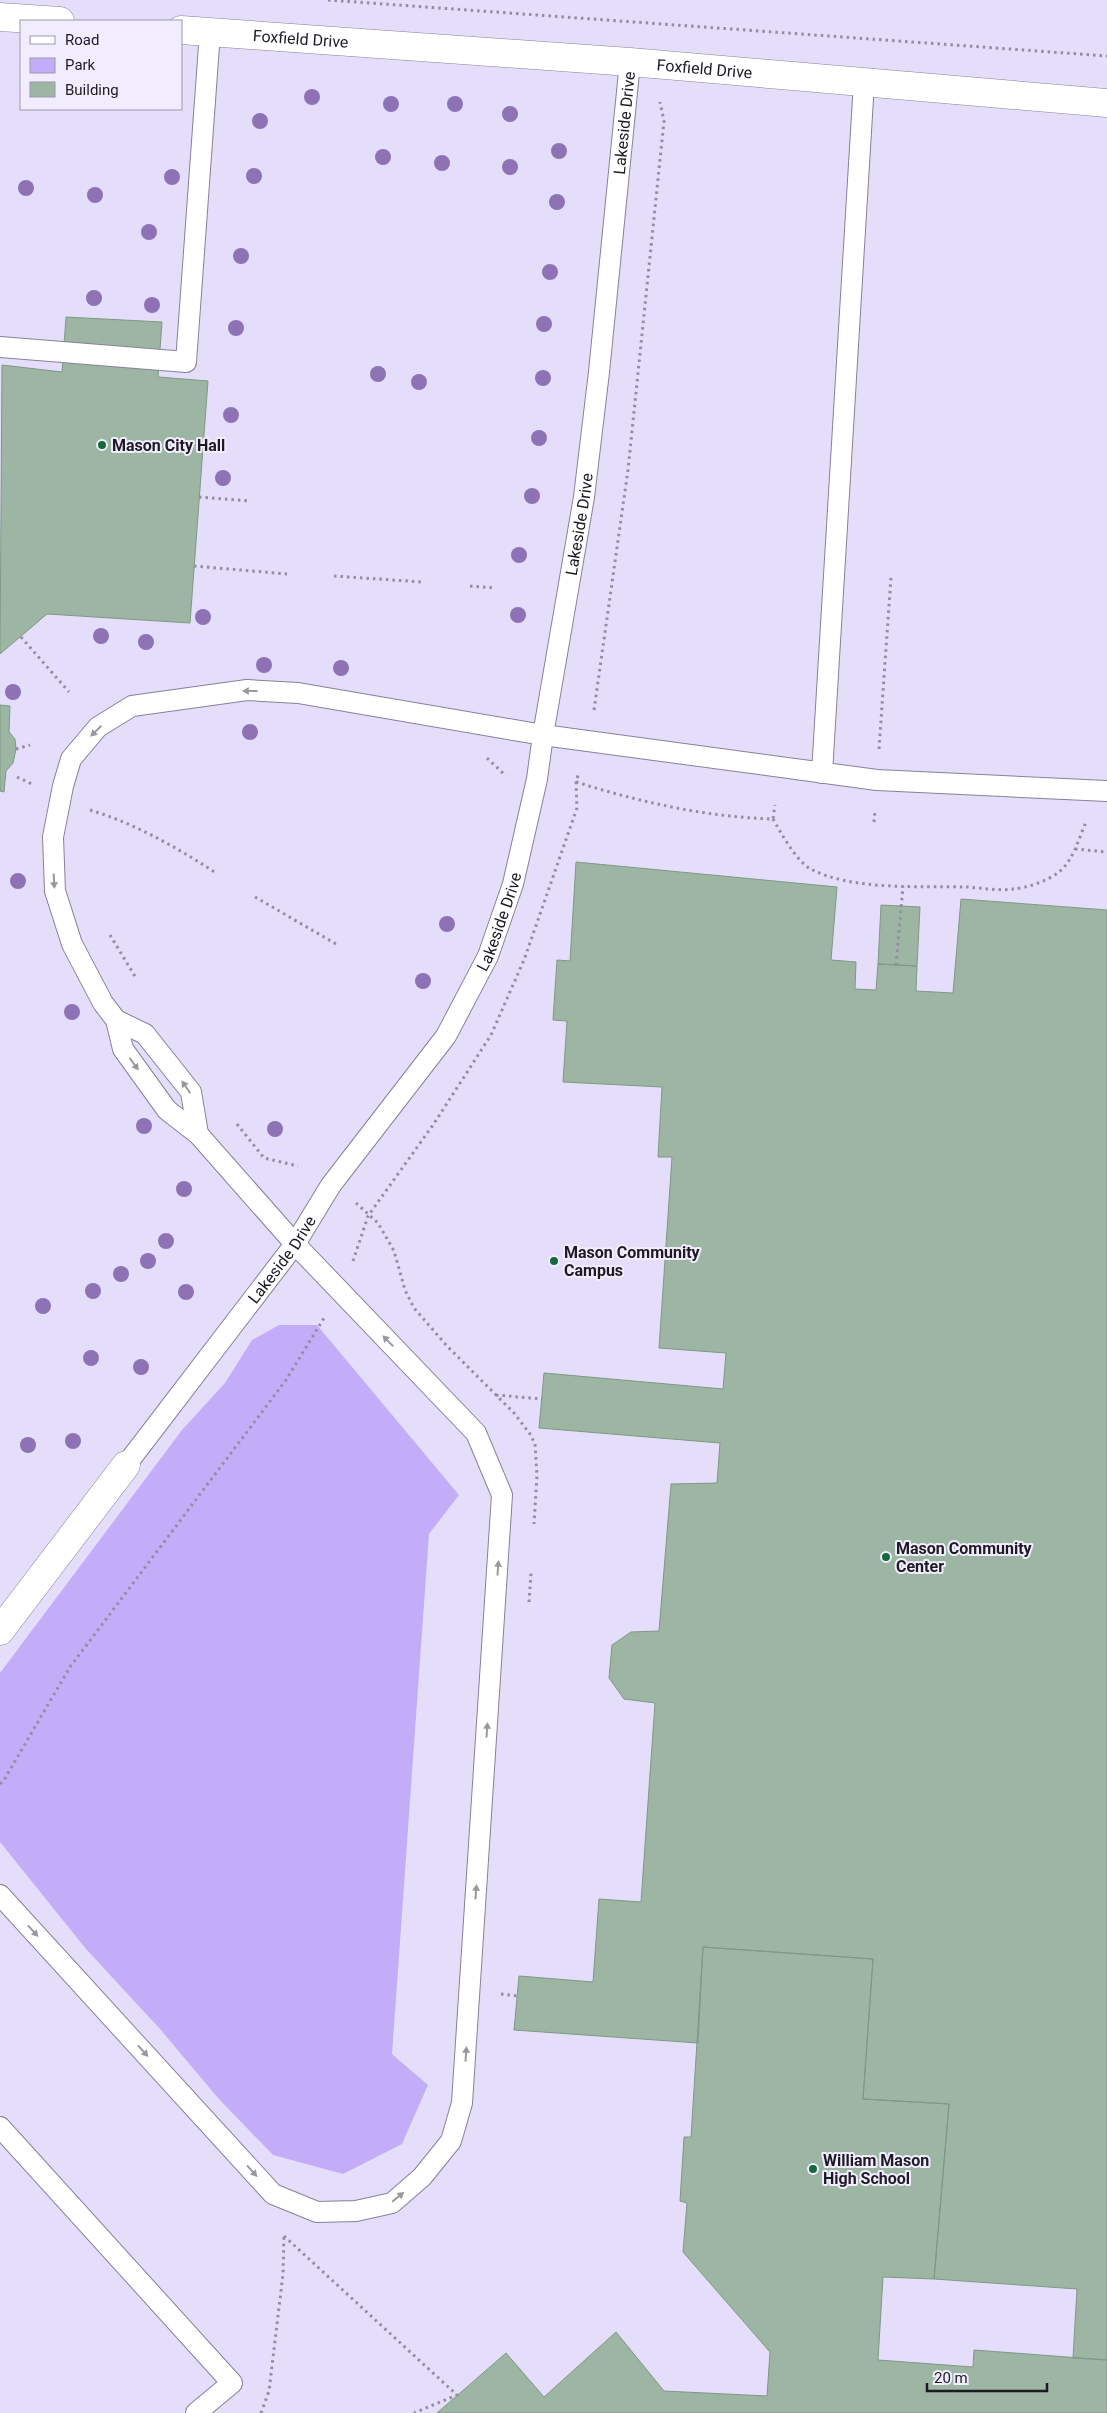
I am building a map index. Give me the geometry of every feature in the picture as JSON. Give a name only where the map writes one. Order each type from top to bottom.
[{"type":"street","points":[[0,17],[45,20]]},
{"type":"street","name":"Foxfield Drive","points":[[182,30],[630,62],[1107,103]]},
{"type":"street","name":"Lakeside Drive","points":[[0,1631],[126,1465]]},
{"type":"lane","points":[[0,347],[186,362],[210,32]]},
{"type":"lane","name":"Lakeside Drive","points":[[126,1465],[295,1244],[331,1185],[446,1036],[488,956],[513,884],[538,779],[543,735],[584,498],[599,372],[630,62]]},
{"type":"lane","points":[[822,773],[864,82]]},
{"type":"lane","points":[[0,1895],[273,2194],[317,2212],[356,2211],[392,2202],[422,2177],[451,2141],[462,2103],[502,1494],[476,1433],[295,1244],[198,1134],[167,1110],[123,1049],[116,1020],[103,1003],[72,944],[55,891],[53,837],[57,810],[71,759],[98,727],[132,706],[247,690],[298,693],[543,735],[877,780],[1107,791]]},
{"type":"lane","points":[[116,1020],[145,1034],[191,1092],[198,1134]]},
{"type":"lane","points":[[0,2127],[232,2383],[196,2413]]},
{"type":"path","points":[[328,0],[1107,56]]},
{"type":"path","points":[[593,714],[628,470],[664,121],[660,102]]},
{"type":"path","points":[[199,498],[251,501]]},
{"type":"path","points":[[194,566],[287,574]]},
{"type":"path","points":[[334,576],[422,582]]},
{"type":"path","points":[[879,755],[890,577]]},
{"type":"path","points":[[470,586],[495,588]]},
{"type":"path","points":[[21,637],[69,692]]},
{"type":"path","points":[[16,749],[30,745]]},
{"type":"path","points":[[484,755],[507,777]]},
{"type":"path","points":[[17,777],[34,785]]},
{"type":"path","points":[[576,782],[629,798],[690,811],[773,819]]},
{"type":"path","points":[[775,805],[773,819],[786,841],[807,867],[824,875],[855,883],[903,886],[1013,889],[1041,882],[1060,871],[1075,849],[1086,822]]},
{"type":"path","points":[[874,822],[876,806]]},
{"type":"path","points":[[82,807],[121,819],[155,836],[216,873]]},
{"type":"path","points":[[1075,849],[1107,852]]},
{"type":"path","points":[[896,965],[903,886]]},
{"type":"path","points":[[255,897],[336,944]]},
{"type":"path","points":[[110,935],[136,978]]},
{"type":"path","points":[[237,1124],[264,1158],[298,1166]]},
{"type":"path","points":[[0,1784],[70,1667],[286,1380],[315,1334]]},
{"type":"path","points":[[496,1395],[542,1399]]},
{"type":"path","points":[[501,1994],[517,1996]]},
{"type":"path","points":[[261,2413],[269,2391],[283,2274],[284,2236],[457,2395],[414,2413]]},
{"type":"green space","points":[[279,1325],[317,1325],[459,1495],[429,1534],[392,2054],[428,2085],[402,2144],[343,2174],[273,2155],[218,2098],[160,2029],[86,1949],[0,1842],[0,1673],[182,1430],[225,1383],[252,1340]]},
{"type":"building","name":"Mason City Hall","points":[[66,317],[162,322],[158,377],[208,381],[190,623],[47,614],[0,654],[2,365],[62,372]]},
{"type":"building","points":[[0,705],[10,706],[9,732],[15,739],[16,749],[13,763],[6,771],[4,792],[0,791]]},
{"type":"building","name":"Mason Community Center","points":[[576,862],[837,887],[831,960],[856,962],[855,989],[876,990],[878,964],[917,966],[916,991],[953,993],[961,899],[1107,910],[1107,2360],[1073,2358],[1077,2289],[934,2279],[949,2104],[863,2099],[873,1959],[703,1947],[698,2043],[514,2030],[519,1976],[593,1982],[599,1899],[641,1902],[655,1703],[624,1699],[609,1678],[612,1645],[631,1632],[659,1631],[671,1484],[717,1483],[720,1443],[539,1428],[544,1373],[723,1389],[726,1353],[659,1348],[672,1157],[658,1157],[662,1087],[563,1082],[567,1021],[553,1020],[557,960],[570,961]]},
{"type":"building","points":[[881,905],[920,907],[917,966],[878,964]]},
{"type":"building","name":"William Mason High School","points":[[703,1947],[873,1959],[863,2099],[949,2104],[934,2279],[883,2277],[878,2360],[973,2367],[974,2350],[1107,2360],[1107,2413],[437,2413],[506,2353],[544,2397],[616,2332],[664,2391],[767,2396],[770,2352],[683,2252],[687,2203],[680,2201],[684,2137],[691,2137]]},
{"type":"place","name":"Mason City Hall","points":[[102,445]]},
{"type":"place","name":"Mason Community Campus","points":[[554,1261]]},
{"type":"place","name":"Mason Community Center","points":[[886,1557]]},
{"type":"place","name":"William Mason High School","points":[[813,2169]]}]
